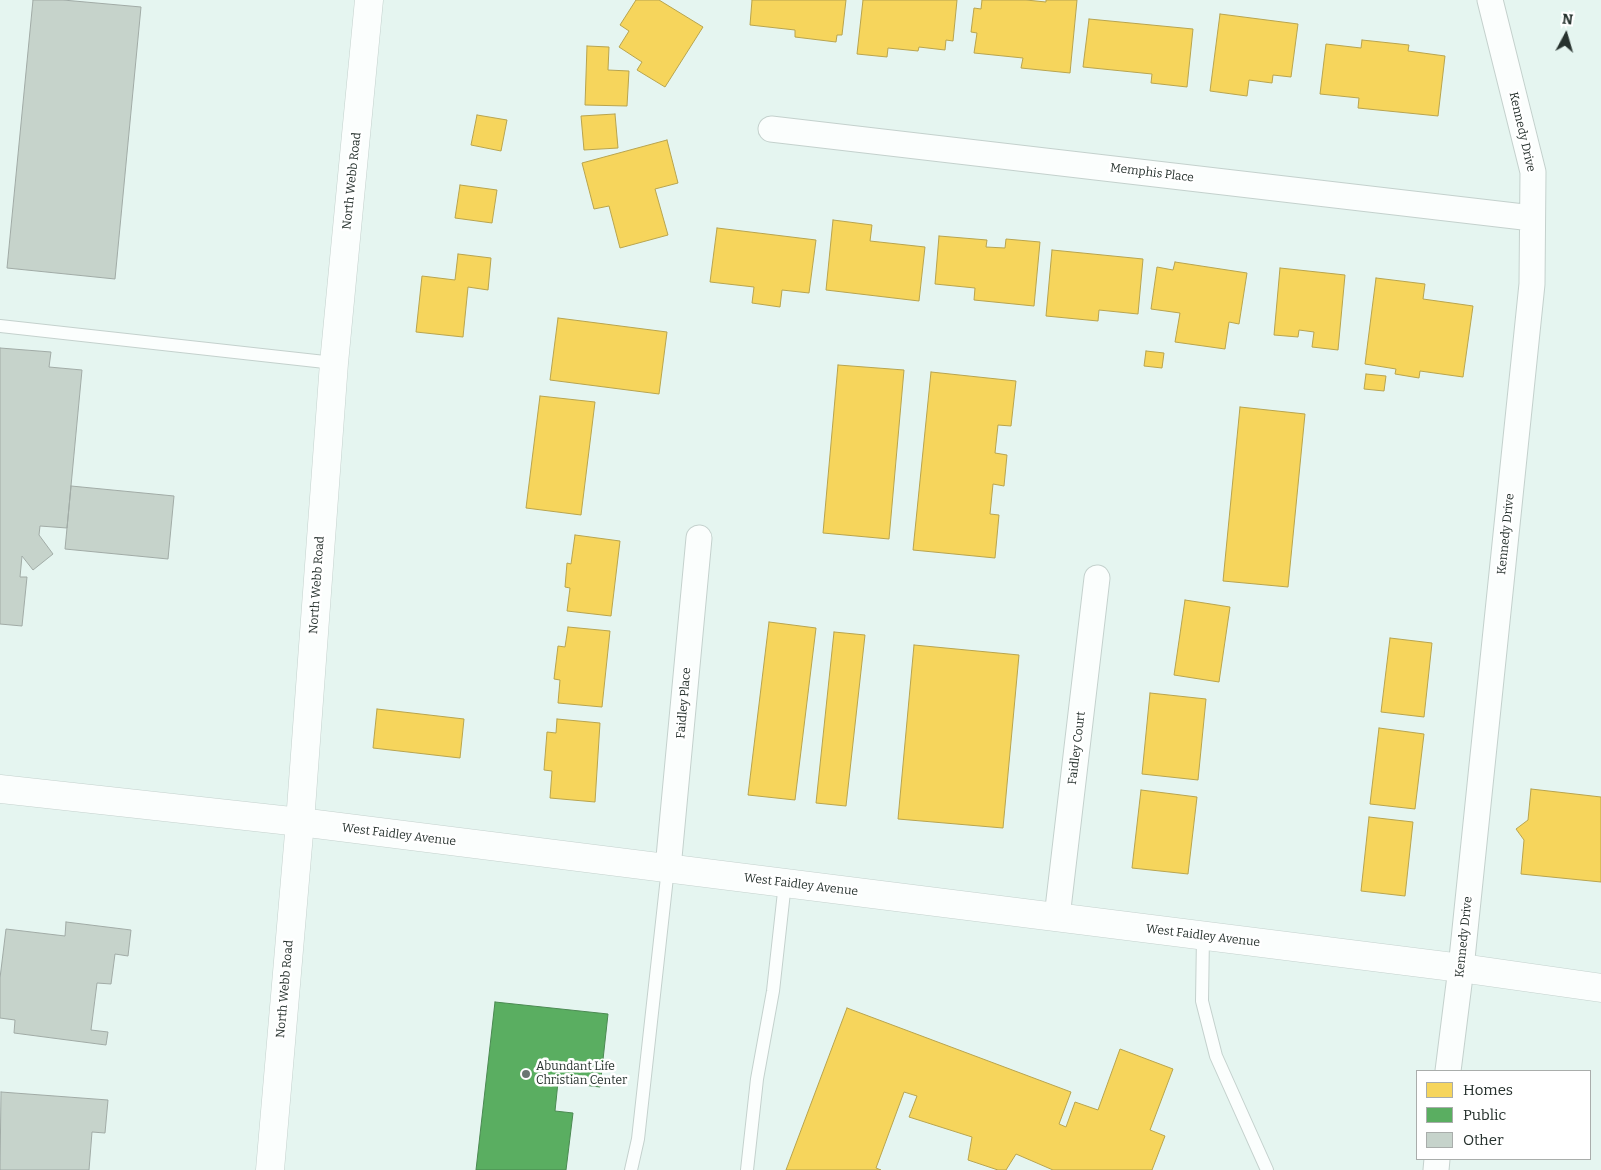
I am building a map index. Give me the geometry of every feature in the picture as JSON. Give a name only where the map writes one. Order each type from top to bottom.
[{"type":"street","name":"North Webb Road","points":[[270,1170],[300,822],[334,363],[369,0]]},
{"type":"street","name":"Kennedy Drive","points":[[1448,1070],[1461,968],[1532,284],[1533,172],[1490,0]]},
{"type":"street","name":"Memphis Place","points":[[772,129],[1532,218]]},
{"type":"street","name":"Faidley Place","points":[[668,868],[699,538]]},
{"type":"street","name":"Faidley Court","points":[[1057,917],[1097,578]]},
{"type":"street","name":"West Faidley Avenue","points":[[0,789],[300,822],[1461,968],[1601,988]]},
{"type":"lane","points":[[0,326],[334,363]]},
{"type":"lane","points":[[631,1170],[638,1139],[668,868]]},
{"type":"lane","points":[[747,1170],[757,1079],[773,991],[785,883]]},
{"type":"lane","points":[[1203,936],[1202,1001],[1216,1056],[1267,1170]]},
{"type":"building: Homes","points":[[636,0],[659,0],[703,27],[665,87],[637,70],[642,62],[619,47],[629,31],[620,25]]},
{"type":"building: Homes","points":[[752,0],[846,0],[842,35],[837,35],[836,42],[795,37],[795,30],[750,25]]},
{"type":"building: Homes","points":[[863,0],[957,0],[953,41],[946,40],[945,50],[919,47],[918,51],[888,48],[887,57],[857,54]]},
{"type":"building: Homes","points":[[982,0],[1046,2],[1046,0],[1077,0],[1070,73],[1021,68],[1023,58],[974,53],[977,33],[971,32],[974,8],[981,9]]},
{"type":"building: Homes","points":[[1220,14],[1298,24],[1291,77],[1273,75],[1272,83],[1249,80],[1247,96],[1210,91]]},
{"type":"building: Homes","points":[[1089,19],[1193,29],[1187,87],[1151,83],[1152,74],[1083,67]]},
{"type":"building: Homes","points":[[1362,40],[1409,45],[1408,51],[1445,56],[1438,116],[1358,108],[1359,98],[1320,94],[1326,44],[1361,48]]},
{"type":"building: Homes","points":[[587,46],[609,47],[608,70],[629,71],[627,106],[585,105]]},
{"type":"building: Homes","points":[[615,114],[618,148],[584,150],[581,116]]},
{"type":"building: Homes","points":[[477,115],[507,120],[501,151],[471,145]]},
{"type":"building: Homes","points":[[667,140],[678,183],[655,189],[668,235],[620,248],[609,206],[594,209],[582,163]]},
{"type":"building: Homes","points":[[460,185],[497,190],[492,223],[455,218]]},
{"type":"building: Homes","points":[[833,220],[872,225],[870,241],[925,247],[919,301],[826,290]]},
{"type":"building: Homes","points":[[717,228],[816,240],[809,293],[782,290],[780,307],[752,303],[754,287],[710,282]]},
{"type":"building: Homes","points":[[939,236],[987,240],[986,247],[1005,248],[1006,239],[1040,242],[1034,306],[974,300],[975,288],[935,284]]},
{"type":"building: Homes","points":[[1052,250],[1143,259],[1138,314],[1099,310],[1098,321],[1046,316]]},
{"type":"building: Homes","points":[[458,254],[491,258],[488,290],[468,287],[463,337],[416,332],[422,276],[455,280]]},
{"type":"building: Homes","points":[[1175,262],[1247,273],[1239,324],[1229,322],[1225,349],[1175,342],[1180,313],[1151,309],[1157,267],[1173,270]]},
{"type":"building: Homes","points":[[1280,268],[1345,275],[1338,350],[1312,347],[1314,332],[1299,330],[1298,337],[1274,335]]},
{"type":"building: Homes","points":[[1376,278],[1425,284],[1423,299],[1473,306],[1463,377],[1420,371],[1419,378],[1395,374],[1396,369],[1365,364]]},
{"type":"building: Homes","points":[[558,318],[667,332],[659,394],[550,380]]},
{"type":"building: Homes","points":[[1146,351],[1164,353],[1162,368],[1144,366]]},
{"type":"building: Homes","points":[[838,365],[904,370],[889,539],[823,533]]},
{"type":"building: Homes","points":[[931,372],[1016,381],[1011,426],[998,425],[995,453],[1007,455],[1004,486],[993,484],[990,514],[999,515],[995,558],[913,550]]},
{"type":"building: Homes","points":[[1366,374],[1386,376],[1384,391],[1364,389]]},
{"type":"building: Homes","points":[[540,396],[595,402],[581,515],[526,508]]},
{"type":"building: Homes","points":[[1240,407],[1305,414],[1288,587],[1223,581]]},
{"type":"building: Homes","points":[[575,535],[620,541],[611,616],[567,611],[570,588],[565,587],[567,563],[571,564]]},
{"type":"building: Homes","points":[[1185,600],[1230,607],[1219,682],[1174,675]]},
{"type":"building: Homes","points":[[769,622],[816,628],[795,800],[748,795]]},
{"type":"building: Homes","points":[[568,627],[610,631],[602,707],[558,703],[560,680],[554,679],[558,646],[565,647]]},
{"type":"building: Homes","points":[[834,632],[865,635],[846,806],[816,803]]},
{"type":"building: Homes","points":[[1390,638],[1432,643],[1424,717],[1381,712]]},
{"type":"building: Homes","points":[[914,645],[1019,655],[1003,828],[898,819]]},
{"type":"building: Homes","points":[[1150,693],[1206,699],[1198,780],[1142,774]]},
{"type":"building: Homes","points":[[377,709],[464,719],[460,758],[373,748]]},
{"type":"building: Homes","points":[[557,719],[600,723],[595,802],[550,798],[552,771],[544,770],[547,732],[556,733]]},
{"type":"building: Homes","points":[[1379,728],[1424,734],[1415,809],[1370,804]]},
{"type":"building: Homes","points":[[1531,789],[1601,797],[1601,882],[1521,874],[1524,840],[1516,829],[1528,820]]},
{"type":"building: Homes","points":[[1141,790],[1197,797],[1188,874],[1132,868]]},
{"type":"building: Homes","points":[[1369,817],[1413,822],[1405,896],[1361,891]]},
{"type":"building: Homes","points":[[847,1008],[1071,1092],[1059,1124],[1066,1127],[1075,1102],[1098,1110],[1120,1049],[1173,1069],[1150,1130],[1165,1136],[1152,1170],[1053,1170],[1016,1154],[1006,1170],[998,1170],[968,1160],[972,1137],[909,1117],[917,1096],[904,1092],[876,1168],[881,1170],[786,1170]]},
{"type":"building: Public","points":[[495,1002],[608,1014],[600,1087],[558,1082],[555,1111],[573,1113],[566,1170],[476,1170]]},
{"type":"building: Other","points":[[33,0],[63,0],[141,7],[115,279],[7,268]]},
{"type":"building: Other","points":[[0,348],[51,352],[49,367],[82,370],[67,528],[40,526],[39,535],[53,554],[33,570],[22,556],[20,577],[27,577],[22,626],[0,624]]},
{"type":"building: Other","points":[[71,486],[174,496],[168,559],[65,549]]},
{"type":"building: Other","points":[[66,922],[131,930],[128,956],[115,954],[111,984],[97,983],[91,1030],[108,1032],[106,1045],[14,1033],[15,1020],[0,1018],[0,978],[6,929],[65,936]]},
{"type":"building: Other","points":[[1,1092],[108,1100],[105,1133],[92,1132],[89,1170],[0,1170]]},
{"type":"place","name":"Abundant Life Christian Center","points":[[526,1074]]}]
